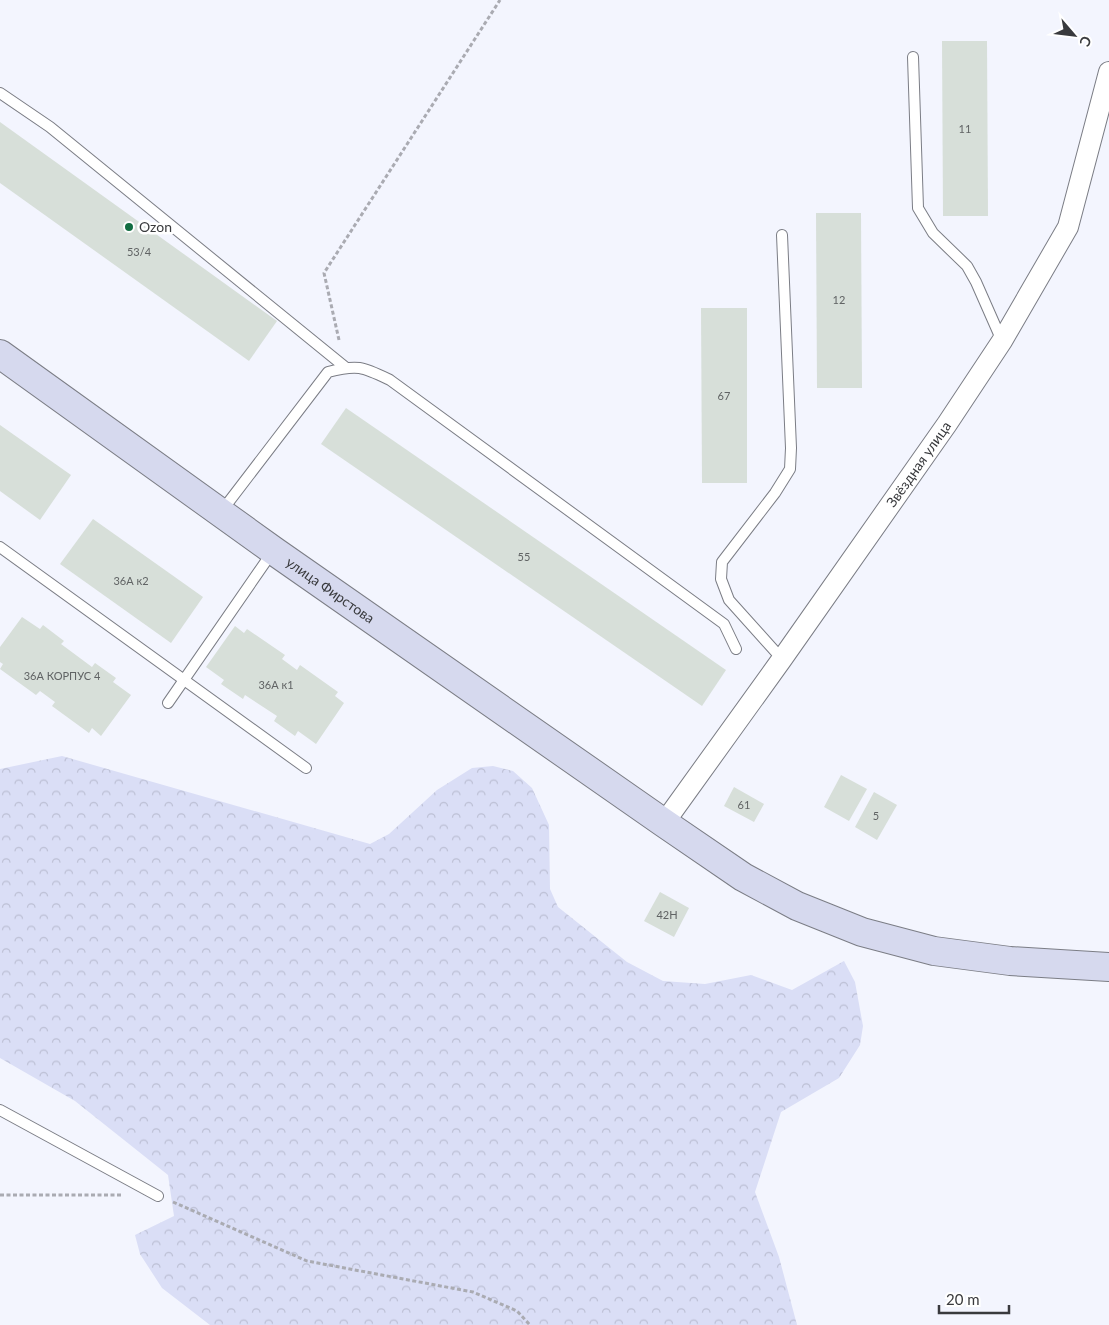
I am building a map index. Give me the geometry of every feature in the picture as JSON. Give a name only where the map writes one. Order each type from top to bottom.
[{"type":"main road","name":"улица Фирстова","points":[[0,354],[274,551],[744,877],[797,906],[862,932],[934,951],[1010,961],[1109,967]]},
{"type":"street","name":"Звёздная улица","points":[[664,823],[947,424],[1002,341],[1068,226],[1109,72]]},
{"type":"lane","points":[[913,56],[918,208],[933,233],[967,266],[1002,341]]},
{"type":"lane","points":[[0,93],[50,127],[345,368]]},
{"type":"lane","points":[[782,235],[792,448],[790,469],[775,493],[722,562],[721,580],[729,600],[782,659]]},
{"type":"lane","points":[[221,512],[328,372],[345,368],[365,368],[390,380],[724,624],[736,649]]},
{"type":"lane","points":[[0,547],[306,768]]},
{"type":"lane","points":[[168,703],[274,551]]},
{"type":"lane","points":[[0,1110],[158,1196]]},
{"type":"path","points":[[345,368],[324,273],[500,0]]},
{"type":"path","points":[[0,1195],[158,1196],[307,1261],[473,1292],[517,1311],[530,1325]]},
{"type":"green space","points":[[62,756],[370,844],[389,834],[437,790],[472,768],[493,766],[513,771],[532,788],[549,825],[550,889],[558,907],[627,962],[663,981],[705,984],[751,975],[792,990],[844,961],[855,982],[863,1026],[860,1045],[839,1078],[781,1112],[755,1192],[779,1257],[797,1325],[210,1325],[162,1288],[140,1254],[135,1235],[174,1216],[168,1175],[75,1101],[0,1058],[0,769]]},
{"type":"building","points":[[942,41],[987,41],[988,216],[943,216]]},
{"type":"building","points":[[0,122],[277,321],[249,361],[0,183]]},
{"type":"building","points":[[816,213],[861,213],[862,388],[817,388]]},
{"type":"building","points":[[701,308],[747,308],[747,483],[702,483]]},
{"type":"building","points":[[346,408],[726,670],[702,706],[321,444]]},
{"type":"building","points":[[0,425],[71,475],[40,520],[0,491]]},
{"type":"building","points":[[93,519],[203,597],[171,643],[60,564]]},
{"type":"building","points":[[22,617],[40,629],[43,625],[64,641],[61,644],[92,667],[95,663],[116,678],[113,682],[131,695],[101,736],[92,728],[89,733],[52,706],[55,702],[40,691],[36,695],[0,669],[3,664],[0,662],[0,647]]},
{"type":"building","points":[[235,626],[244,633],[247,629],[285,655],[282,659],[297,670],[300,665],[338,692],[335,696],[344,703],[316,744],[298,731],[295,736],[274,721],[277,716],[245,695],[243,699],[221,684],[224,680],[206,667]]},
{"type":"building","points":[[841,775],[867,789],[849,821],[824,807]]},
{"type":"building","points":[[734,787],[764,804],[754,822],[724,806]]},
{"type":"building","points":[[874,792],[897,805],[877,840],[855,827]]},
{"type":"building","points":[[660,892],[689,908],[674,937],[644,921]]},
{"type":"place","name":"Ozon","points":[[129,227]]}]
